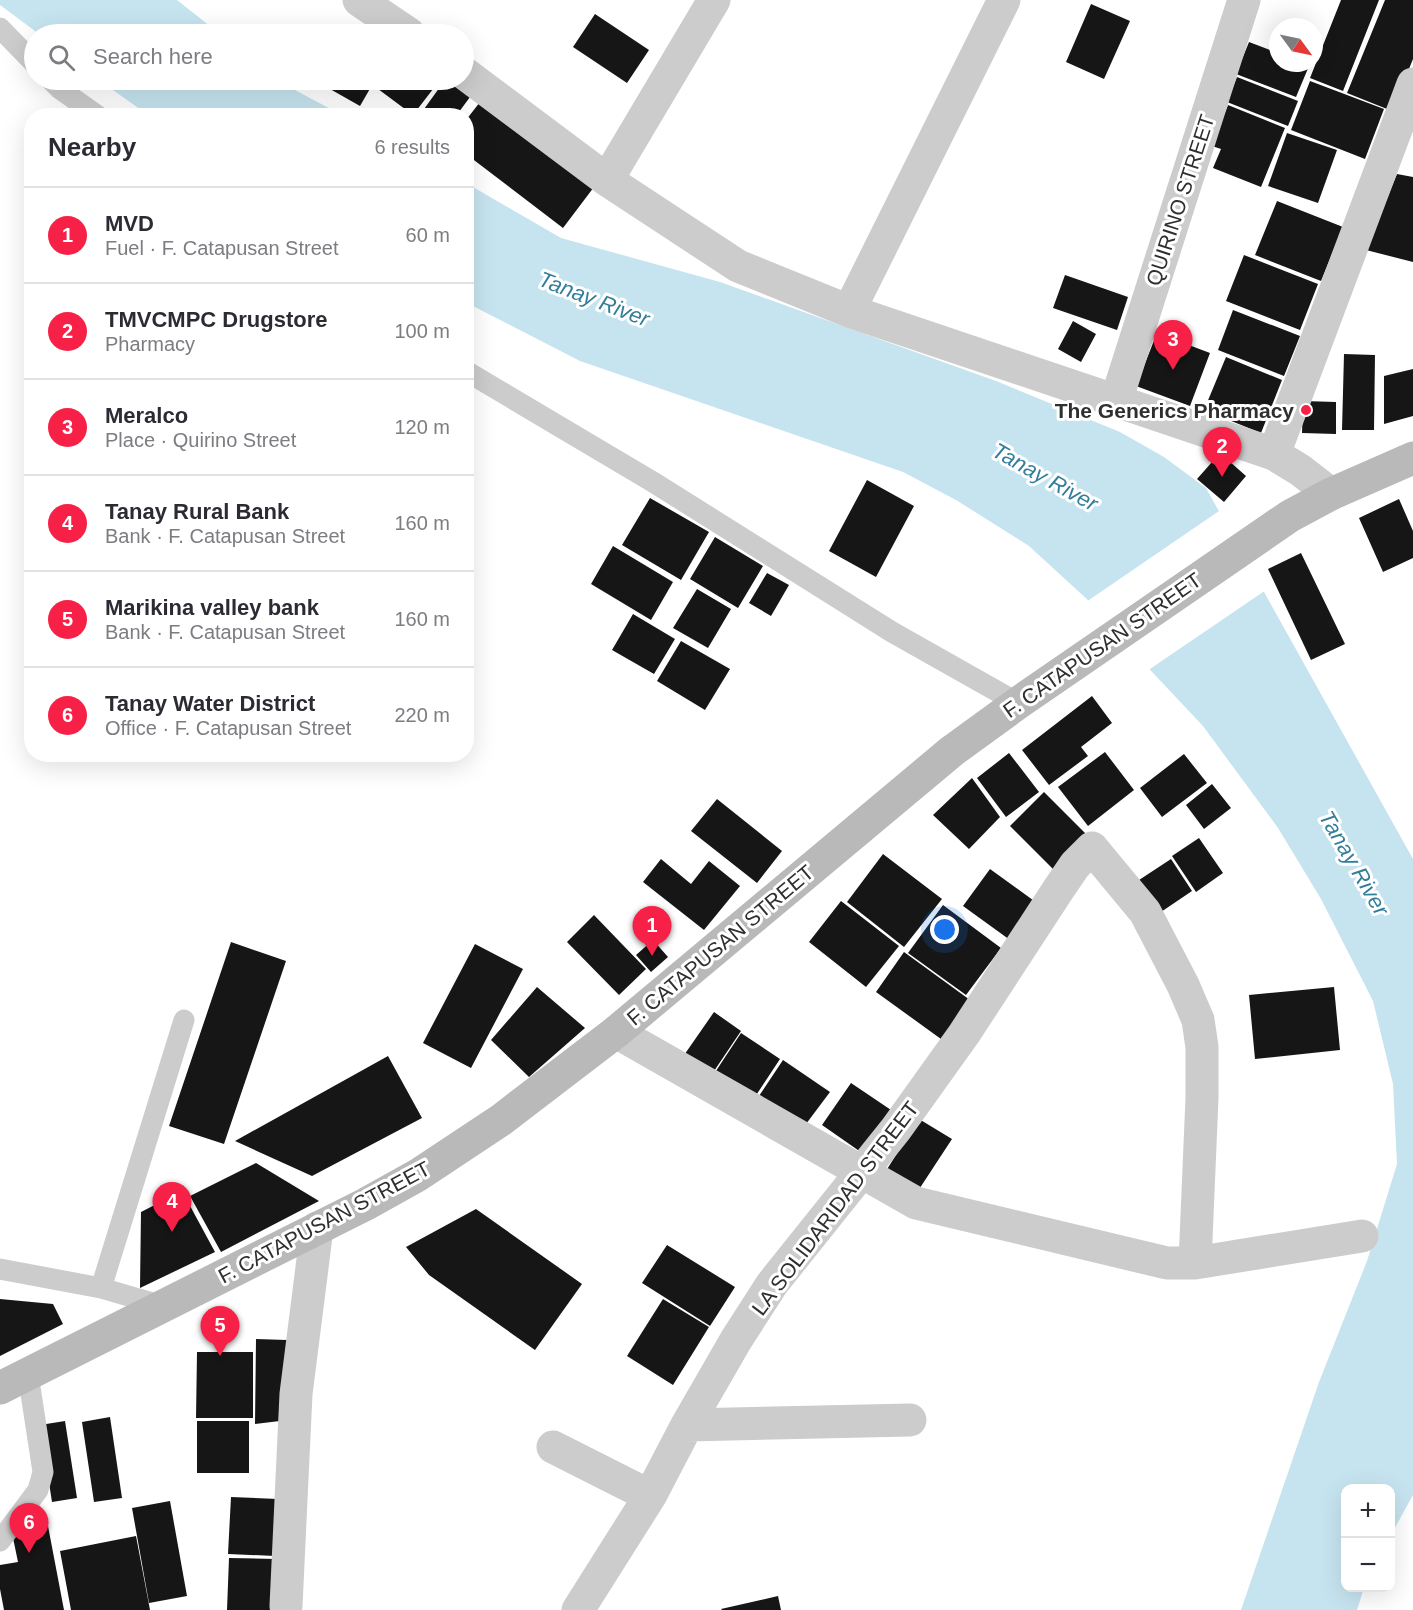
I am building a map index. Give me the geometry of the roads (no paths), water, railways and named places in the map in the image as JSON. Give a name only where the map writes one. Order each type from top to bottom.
[{"type":"main road","name":"F. CATAPUSAN STREET","points":[[14,1381],[417,1175],[501,1120],[616,1032],[952,751],[1018,703],[1290,516],[1331,494],[1413,458]]},
{"type":"street","points":[[607,180],[714,0]]},
{"type":"street","points":[[849,311],[1004,0]]},
{"type":"street","name":"QUIRINO STREET","points":[[1116,401],[1244,0]]},
{"type":"street","points":[[363,1],[395,24]]},
{"type":"street","points":[[474,80],[607,180],[738,266],[849,311],[1274,454],[1300,470],[1331,494]]},
{"type":"street","points":[[1274,454],[1413,84]]},
{"type":"street","name":"LA SOLIDARIDAD STREET","points":[[578,1610],[650,1496],[687,1425],[736,1340],[772,1284],[896,1129],[964,1034],[1075,865],[1092,848],[1145,912],[1184,985],[1198,1020],[1202,1047],[1202,1098],[1195,1263]]},
{"type":"street","points":[[616,1032],[916,1203],[1167,1263],[1195,1263],[1362,1236]]},
{"type":"street","points":[[286,1606],[296,1394],[317,1228]]},
{"type":"street","points":[[687,1425],[910,1420]]},
{"type":"street","points":[[553,1447],[650,1496]]},
{"type":"lane","points":[[0,28],[24,53]]},
{"type":"lane","points":[[63,90],[87,108]]},
{"type":"lane","points":[[474,376],[653,482],[892,632],[1018,703]]},
{"type":"lane","points":[[101,1288],[184,1020]]},
{"type":"lane","points":[[0,1269],[101,1288],[163,1305]]},
{"type":"lane","points":[[0,1541],[38,1490],[43,1472],[14,1381]]},
{"type":"water","points":[[0,0],[177,0],[207,24],[26,24],[0,5]]},
{"type":"water","points":[[113,90],[295,90],[329,108],[138,108]]},
{"type":"water","name":"Tanay River","points":[[474,188],[561,238],[720,282],[996,381],[1120,432],[1164,457],[1206,488],[1413,859],[1413,1495],[1395,1528],[1395,1484],[1341,1484],[1341,1592],[1363,1592],[1357,1610],[1241,1610],[1319,1382],[1367,1261],[1397,1164],[1393,1084],[1373,1001],[1321,899],[1278,828],[1203,726],[1090,602],[1029,546],[956,500],[903,472],[580,361],[474,307]]},
{"type":"place","name":"Meralco","points":[[1173,370]]},
{"type":"place","name":"The Generics Pharmacy","points":[[1306,410]]},
{"type":"place","name":"TMVCMPC Drugstore","points":[[1222,477]]},
{"type":"place","name":"MVD","points":[[652,956]]},
{"type":"place","name":"Tanay Rural Bank","points":[[172,1232]]},
{"type":"place","name":"Marikina valley bank","points":[[220,1356]]},
{"type":"place","name":"Tanay Water District","points":[[29,1553]]}]
